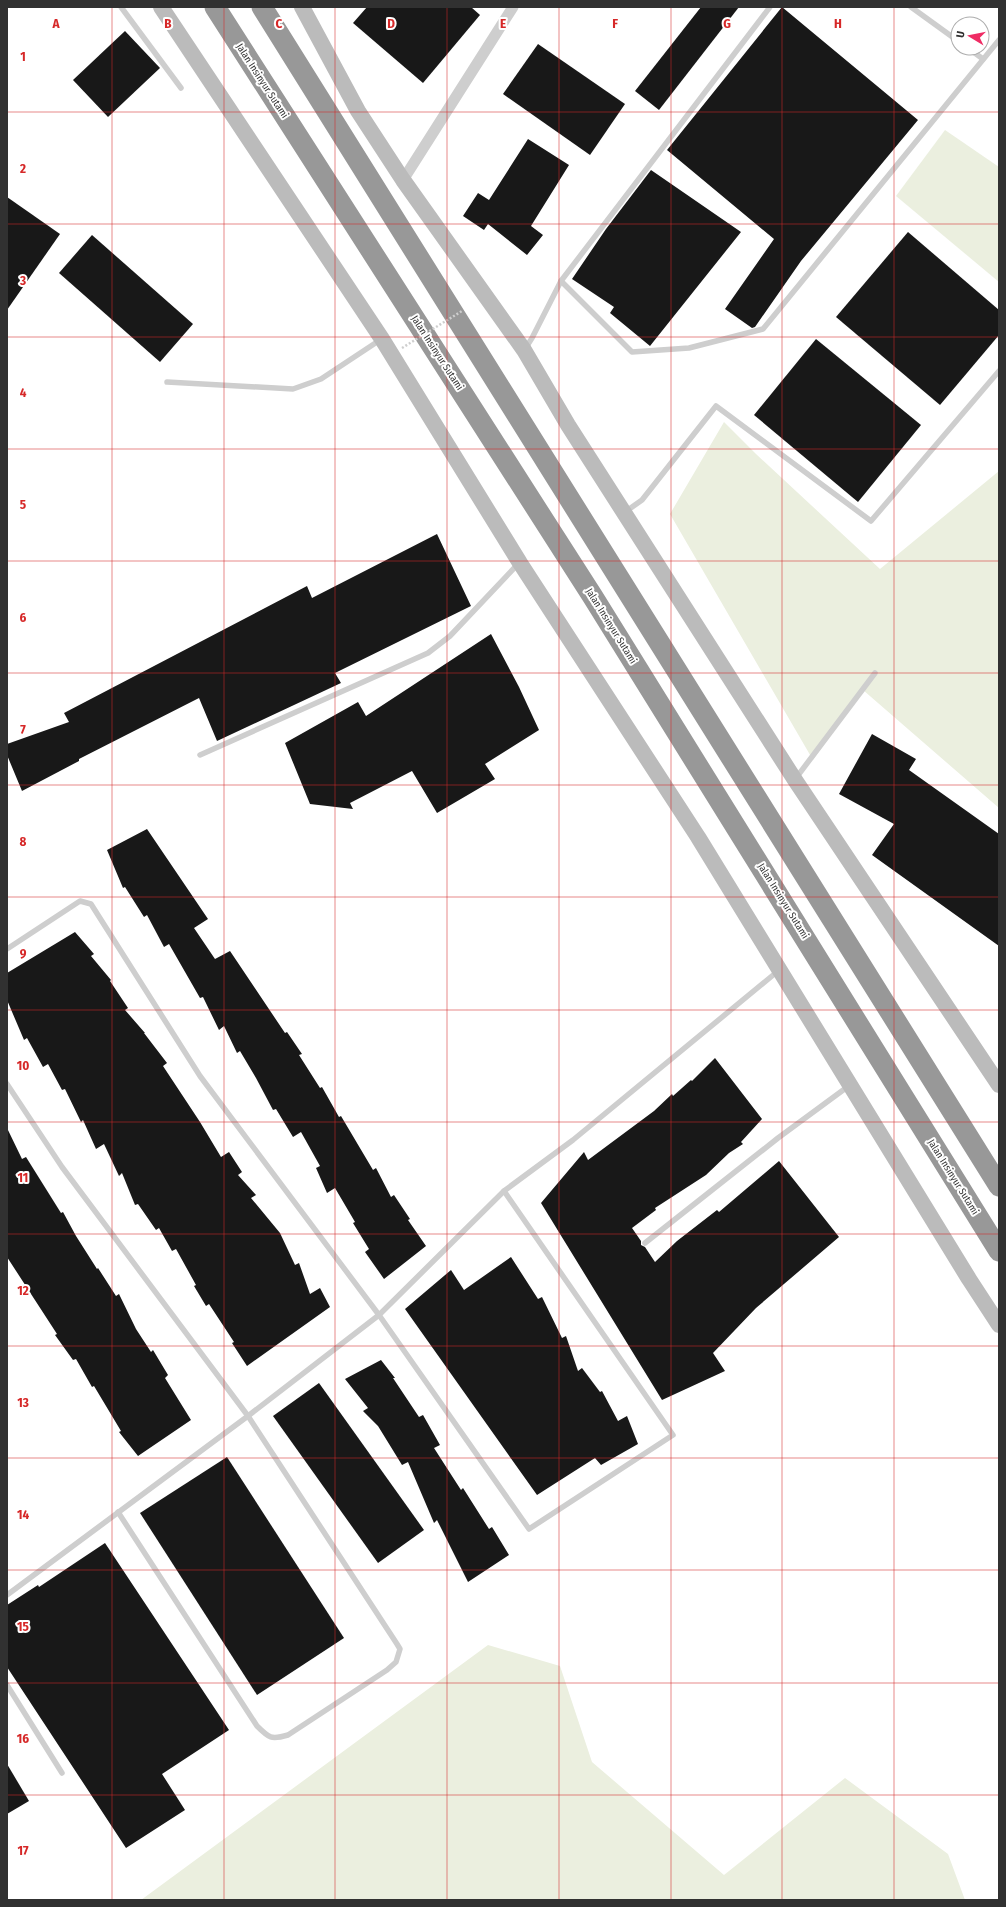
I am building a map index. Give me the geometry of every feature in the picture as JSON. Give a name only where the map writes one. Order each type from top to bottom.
[{"type":"highway","name":"Jalan Insinyur Sutami","points":[[215,7],[597,604],[999,1251]]},
{"type":"highway","points":[[262,7],[999,1186]]},
{"type":"street","points":[[161,7],[382,339],[520,563],[698,837],[999,1325]]},
{"type":"street","points":[[302,7],[358,111],[403,180],[524,350],[568,425],[795,780],[999,1085]]},
{"type":"street","points":[[403,180],[513,7]]},
{"type":"lane","points":[[121,7],[181,88]]},
{"type":"lane","points":[[524,350],[532,338],[561,281],[770,7]]},
{"type":"lane","points":[[911,7],[950,35]]},
{"type":"lane","points":[[561,281],[632,352],[689,348],[763,329],[999,40]]},
{"type":"lane","points":[[978,56],[983,60]]},
{"type":"lane","points":[[167,382],[293,389],[321,379],[382,339]]},
{"type":"lane","points":[[625,512],[642,500],[716,406],[871,521],[999,371]]},
{"type":"lane","points":[[200,755],[428,653],[450,636],[520,563]]},
{"type":"lane","points":[[795,780],[875,673]]},
{"type":"lane","points":[[7,948],[80,901],[91,904],[200,1076],[379,1315],[529,1529],[673,1435],[504,1191]]},
{"type":"lane","points":[[7,1595],[248,1416],[379,1315],[504,1191],[573,1140],[779,970]]},
{"type":"lane","points":[[7,1084],[62,1167],[248,1416],[397,1644],[400,1649],[396,1662],[388,1670],[288,1735],[276,1738],[267,1736],[257,1726],[118,1512]]},
{"type":"lane","points":[[645,1243],[778,1138],[850,1085]]},
{"type":"lane","points":[[7,1685],[62,1773]]},
{"type":"path","points":[[402,348],[462,311]]},
{"type":"green space","points":[[945,130],[999,167],[999,282],[896,196]]},
{"type":"green space","points":[[724,422],[756,454],[880,569],[999,471],[999,808],[863,690],[813,760],[670,514]]},
{"type":"green space","points":[[488,1645],[560,1666],[592,1762],[724,1875],[845,1778],[948,1854],[965,1900],[141,1900]]},
{"type":"building","points":[[367,7],[471,7],[480,15],[423,83],[353,23]]},
{"type":"building","points":[[701,7],[739,7],[659,110],[635,91]]},
{"type":"building","points":[[782,7],[918,120],[801,261],[755,327],[752,328],[725,309],[774,239],[667,150]]},
{"type":"building","points":[[125,31],[160,68],[108,117],[73,80]]},
{"type":"building","points":[[538,44],[625,104],[590,155],[503,94]]},
{"type":"building","points":[[528,139],[569,165],[531,226],[543,235],[527,255],[488,224],[484,230],[463,216],[478,193],[489,200]]},
{"type":"building","points":[[651,170],[741,232],[650,346],[610,313],[614,307],[572,279],[606,229]]},
{"type":"building","points":[[7,197],[60,234],[7,310]]},
{"type":"building","points":[[908,232],[999,310],[999,335],[940,405],[836,317]]},
{"type":"building","points":[[92,235],[193,324],[160,362],[59,273]]},
{"type":"building","points":[[816,339],[921,425],[858,502],[754,415]]},
{"type":"building","points":[[437,534],[471,606],[335,673],[341,683],[217,741],[199,698],[79,759],[79,761],[22,791],[7,755],[7,744],[69,722],[64,713],[307,586],[312,598]]},
{"type":"building","points":[[491,634],[519,687],[539,730],[485,764],[495,779],[437,813],[412,771],[350,803],[353,809],[310,804],[285,743],[358,702],[366,716]]},
{"type":"building","points":[[872,734],[916,759],[909,770],[999,834],[999,946],[872,855],[894,824],[839,794]]},
{"type":"building","points":[[147,829],[208,919],[194,928],[215,959],[230,951],[285,1033],[287,1032],[302,1054],[299,1055],[320,1088],[322,1087],[339,1117],[341,1116],[373,1170],[376,1168],[391,1197],[394,1195],[410,1219],[408,1220],[426,1246],[384,1279],[365,1252],[369,1249],[353,1223],[355,1222],[335,1188],[327,1193],[316,1168],[320,1166],[301,1132],[293,1137],[276,1109],[273,1110],[240,1051],[237,1053],[224,1026],[219,1030],[203,997],[200,998],[169,944],[164,947],[147,915],[144,917],[125,887],[123,888],[107,850]]},
{"type":"building","points":[[75,932],[94,954],[91,956],[111,980],[110,981],[128,1008],[125,1010],[145,1033],[167,1063],[163,1066],[221,1157],[229,1152],[242,1172],[238,1175],[256,1195],[251,1198],[280,1233],[295,1265],[299,1263],[310,1294],[320,1288],[330,1307],[247,1366],[232,1343],[234,1342],[209,1304],[206,1306],[194,1286],[196,1285],[176,1249],[172,1251],[159,1228],[156,1230],[138,1204],[135,1205],[122,1173],[119,1176],[104,1144],[96,1149],[83,1120],[81,1122],[65,1089],[62,1090],[48,1064],[43,1067],[27,1038],[24,1040],[7,1000],[7,973]]},
{"type":"building","points":[[715,1058],[762,1119],[741,1142],[743,1144],[729,1153],[706,1175],[655,1208],[656,1210],[632,1228],[641,1241],[641,1245],[645,1247],[655,1262],[677,1241],[717,1210],[719,1212],[779,1161],[839,1237],[756,1308],[713,1353],[725,1371],[662,1400],[541,1203],[584,1152],[588,1160],[654,1111],[672,1094],[673,1096],[691,1080],[692,1081]]},
{"type":"building","points":[[7,1128],[22,1159],[26,1157],[61,1213],[63,1212],[97,1269],[98,1268],[116,1296],[119,1294],[136,1329],[151,1352],[153,1350],[168,1375],[165,1378],[191,1420],[138,1456],[119,1432],[121,1431],[94,1386],[92,1387],[76,1359],[73,1360],[55,1335],[57,1334],[7,1257]]},
{"type":"building","points":[[511,1257],[538,1299],[542,1297],[562,1338],[566,1336],[578,1371],[582,1368],[600,1392],[602,1391],[618,1421],[627,1416],[638,1444],[601,1465],[595,1458],[537,1495],[405,1309],[451,1270],[464,1290]]},
{"type":"building","points":[[381,1360],[395,1378],[393,1378],[419,1417],[423,1415],[440,1445],[434,1448],[461,1490],[463,1488],[489,1529],[492,1527],[509,1555],[468,1582],[437,1520],[434,1523],[408,1462],[402,1465],[378,1426],[363,1411],[368,1408],[345,1379]]},
{"type":"building","points":[[319,1383],[424,1530],[378,1563],[273,1416]]},
{"type":"building","points":[[227,1457],[344,1638],[257,1695],[140,1513]]},
{"type":"building","points":[[105,1543],[229,1730],[162,1774],[185,1810],[126,1848],[7,1667],[7,1605],[38,1585],[39,1587]]},
{"type":"building","points":[[7,1764],[29,1801],[7,1814]]}]
